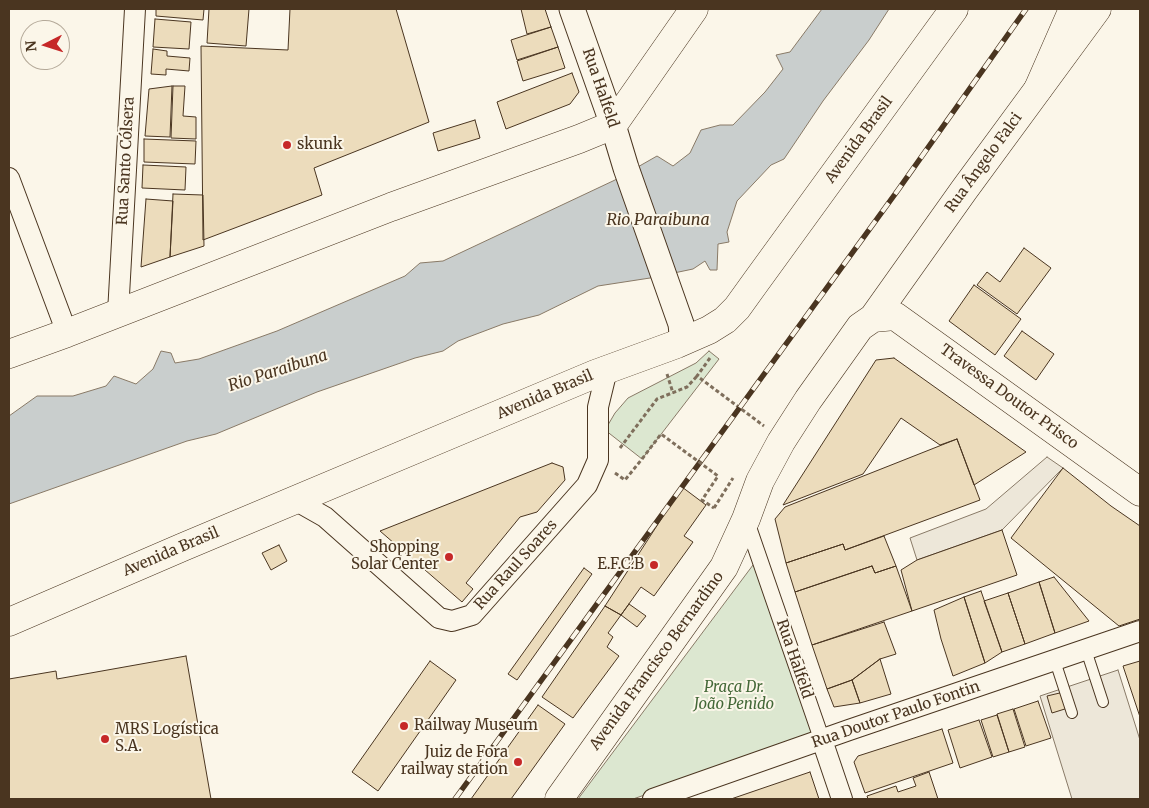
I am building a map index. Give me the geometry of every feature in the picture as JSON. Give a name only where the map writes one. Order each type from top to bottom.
[{"type":"main road","points":[[9,354],[391,207],[613,125],[694,9]]},
{"type":"main road","name":"Avenida Brasil","points":[[9,622],[607,370],[677,344],[709,330],[725,320],[737,308],[954,9]]},
{"type":"main road","points":[[1038,89],[1073,9]]},
{"type":"main road","name":"Rua Ângelo Falci","points":[[746,518],[760,481],[781,442],[808,400],[860,327],[873,318],[1097,9]]},
{"type":"main road","name":"Travessa Doutor Prisco","points":[[873,318],[895,316],[1140,492]]},
{"type":"main road","name":"Avenida Francisco Bernardino","points":[[559,799],[724,567],[746,518]]},
{"type":"street","name":"Rua Santo Cólsera","points":[[118,313],[135,9]]},
{"type":"street","name":"Rua Halfeld","points":[[572,9],[681,324],[682,334],[677,344]]},
{"type":"street","points":[[9,178],[67,333]]},
{"type":"street","name":"Rua Raul Soares","points":[[295,500],[324,517],[439,618],[452,621],[472,615],[587,485],[602,463],[597,426],[598,407],[607,370]]},
{"type":"street","name":"Rua Halfeld","points":[[746,518],[842,799]]},
{"type":"street","name":"Rua Doutor Paulo Fontin","points":[[652,799],[1140,632]]},
{"type":"lane","points":[[1086,650],[1103,702]]},
{"type":"lane","points":[[1055,661],[1072,713]]},
{"type":"path","points":[[709,330],[716,349],[697,376],[687,387],[657,399],[602,463],[625,480],[661,434],[718,476],[702,500],[714,508],[738,470]]},
{"type":"path","points":[[697,376],[727,398]]},
{"type":"green space","points":[[709,351],[719,359],[642,459],[605,430],[615,413],[628,398],[696,363]]},
{"type":"green space","name":"Praça Dr. João Penido","points":[[756,561],[815,736],[633,799],[578,799]]},
{"type":"shaded area","points":[[1047,457],[1063,468],[1002,530],[917,560],[910,538],[986,509]]},
{"type":"shaded area","points":[[1118,670],[1140,740],[1140,799],[1072,799],[1040,696]]},
{"type":"water","name":"Rio Paraibuna","points":[[822,9],[889,9],[784,159],[771,165],[737,201],[727,232],[729,242],[718,244],[717,270],[710,270],[705,261],[693,269],[598,286],[539,315],[503,324],[458,341],[443,351],[415,358],[317,392],[216,434],[187,441],[9,504],[9,416],[37,396],[73,396],[106,386],[114,376],[136,384],[153,369],[161,351],[171,353],[175,363],[199,359],[277,331],[405,276],[420,263],[443,261],[615,180],[657,156],[673,166],[690,153],[701,130],[720,125],[733,125],[765,92],[783,69],[776,55],[790,52]]},
{"type":"building","points":[[156,9],[204,9],[203,20],[156,16]]},
{"type":"building","points":[[209,9],[249,9],[246,46],[207,43]]},
{"type":"building","name":"skunk","points":[[290,9],[396,9],[429,122],[314,168],[322,195],[203,240],[201,46],[288,50]]},
{"type":"building","points":[[521,9],[545,9],[551,27],[527,34]]},
{"type":"building","points":[[155,19],[191,22],[189,49],[153,47]]},
{"type":"building","points":[[551,27],[558,47],[517,60],[511,40]]},
{"type":"building","points":[[558,47],[565,68],[523,81],[517,61]]},
{"type":"building","points":[[153,49],[167,51],[167,56],[190,58],[189,71],[166,69],[166,75],[151,74]]},
{"type":"building","points":[[572,73],[579,92],[570,104],[506,129],[497,102]]},
{"type":"building","points":[[172,86],[170,137],[145,136],[149,89]]},
{"type":"building","points":[[173,86],[185,86],[183,116],[196,117],[196,139],[171,138]]},
{"type":"building","points":[[475,120],[480,138],[438,151],[433,133]]},
{"type":"building","points":[[144,139],[196,141],[195,164],[144,162]]},
{"type":"building","points":[[143,165],[186,167],[185,190],[142,188]]},
{"type":"building","points":[[173,194],[203,195],[204,246],[170,257]]},
{"type":"building","points":[[146,199],[173,201],[170,257],[141,267]]},
{"type":"building","points":[[1024,248],[1051,268],[1017,314],[977,285],[987,272],[1000,282]]},
{"type":"building","points":[[974,285],[1021,319],[995,355],[949,321]]},
{"type":"building","points":[[1022,331],[1054,354],[1036,380],[1004,356]]},
{"type":"building","points":[[894,358],[1026,452],[974,485],[957,439],[940,445],[901,418],[863,474],[783,505],[876,360]]},
{"type":"building","points":[[957,439],[980,500],[845,550],[843,544],[786,563],[775,519],[785,507]]},
{"type":"building","name":"Shopping Solar Center","points":[[552,463],[563,467],[565,480],[537,512],[520,517],[466,583],[473,589],[462,602],[380,531]]},
{"type":"building","points":[[1063,468],[1140,526],[1140,619],[1119,626],[1011,538]]},
{"type":"building","name":"E.F.C.B","points":[[682,487],[706,505],[684,536],[693,542],[654,596],[641,587],[621,615],[605,606]]},
{"type":"building","points":[[1002,530],[1017,575],[912,611],[901,570],[917,560]]},
{"type":"building","points":[[884,536],[896,566],[875,573],[872,566],[795,592],[786,563],[843,544],[845,550]]},
{"type":"building","points":[[279,545],[287,561],[271,570],[262,553]]},
{"type":"building","points":[[872,566],[875,573],[896,566],[912,611],[812,645],[795,592]]},
{"type":"building","points":[[584,568],[592,574],[517,680],[508,674]]},
{"type":"building","points":[[1054,577],[1089,621],[1055,633],[1039,582]]},
{"type":"building","points":[[1039,582],[1055,633],[1025,644],[1008,593]]},
{"type":"building","points":[[981,591],[1002,652],[985,663],[964,597]]},
{"type":"building","points":[[1008,593],[1025,644],[1002,652],[984,601]]},
{"type":"building","points":[[964,597],[985,663],[953,676],[934,610]]},
{"type":"building","points":[[629,604],[646,616],[637,627],[621,615]]},
{"type":"building","points":[[605,606],[621,615],[608,633],[613,637],[607,647],[619,656],[573,718],[542,697]]},
{"type":"building","points":[[884,622],[896,654],[880,659],[852,680],[827,689],[812,645]]},
{"type":"building","name":"MRS Logística S.A.","points":[[186,656],[211,799],[9,799],[9,679],[56,671],[57,679]]},
{"type":"building","points":[[880,659],[891,694],[860,703],[852,680]]},
{"type":"building","name":"Railway Museum","points":[[430,661],[456,680],[378,791],[352,772]]},
{"type":"building","points":[[1140,661],[1140,717],[1123,666]]},
{"type":"building","points":[[852,680],[860,703],[834,707],[827,689]]},
{"type":"building","points":[[1064,692],[1068,708],[1052,713],[1047,696]]},
{"type":"building","points":[[1038,701],[1051,738],[1026,746],[1014,709]]},
{"type":"building","name":"Juiz de Fora railway station","points":[[538,705],[565,724],[511,799],[471,799]]},
{"type":"building","points":[[1013,709],[1025,747],[1009,752],[997,714]]},
{"type":"building","points":[[997,715],[1009,752],[993,757],[981,720]]},
{"type":"building","points":[[979,720],[992,757],[960,768],[948,730]]},
{"type":"building","points":[[942,729],[953,763],[865,793],[854,762],[858,756]]},
{"type":"building","points":[[810,772],[819,799],[731,799]]},
{"type":"building","points":[[929,772],[938,799],[868,799],[867,796],[896,786],[898,792],[916,786],[913,778]]},
{"type":"railway","points":[[455,799],[898,190],[1026,9]]},
{"type":"place","name":"skunk","points":[[287,145]]},
{"type":"place","name":"Shopping Solar Center","points":[[449,557]]},
{"type":"place","name":"E.F.C.B","points":[[654,565]]},
{"type":"place","name":"Railway Museum","points":[[404,726]]},
{"type":"place","name":"MRS Logística S.A.","points":[[105,739]]},
{"type":"place","name":"Juiz de Fora railway station","points":[[518,762]]}]
